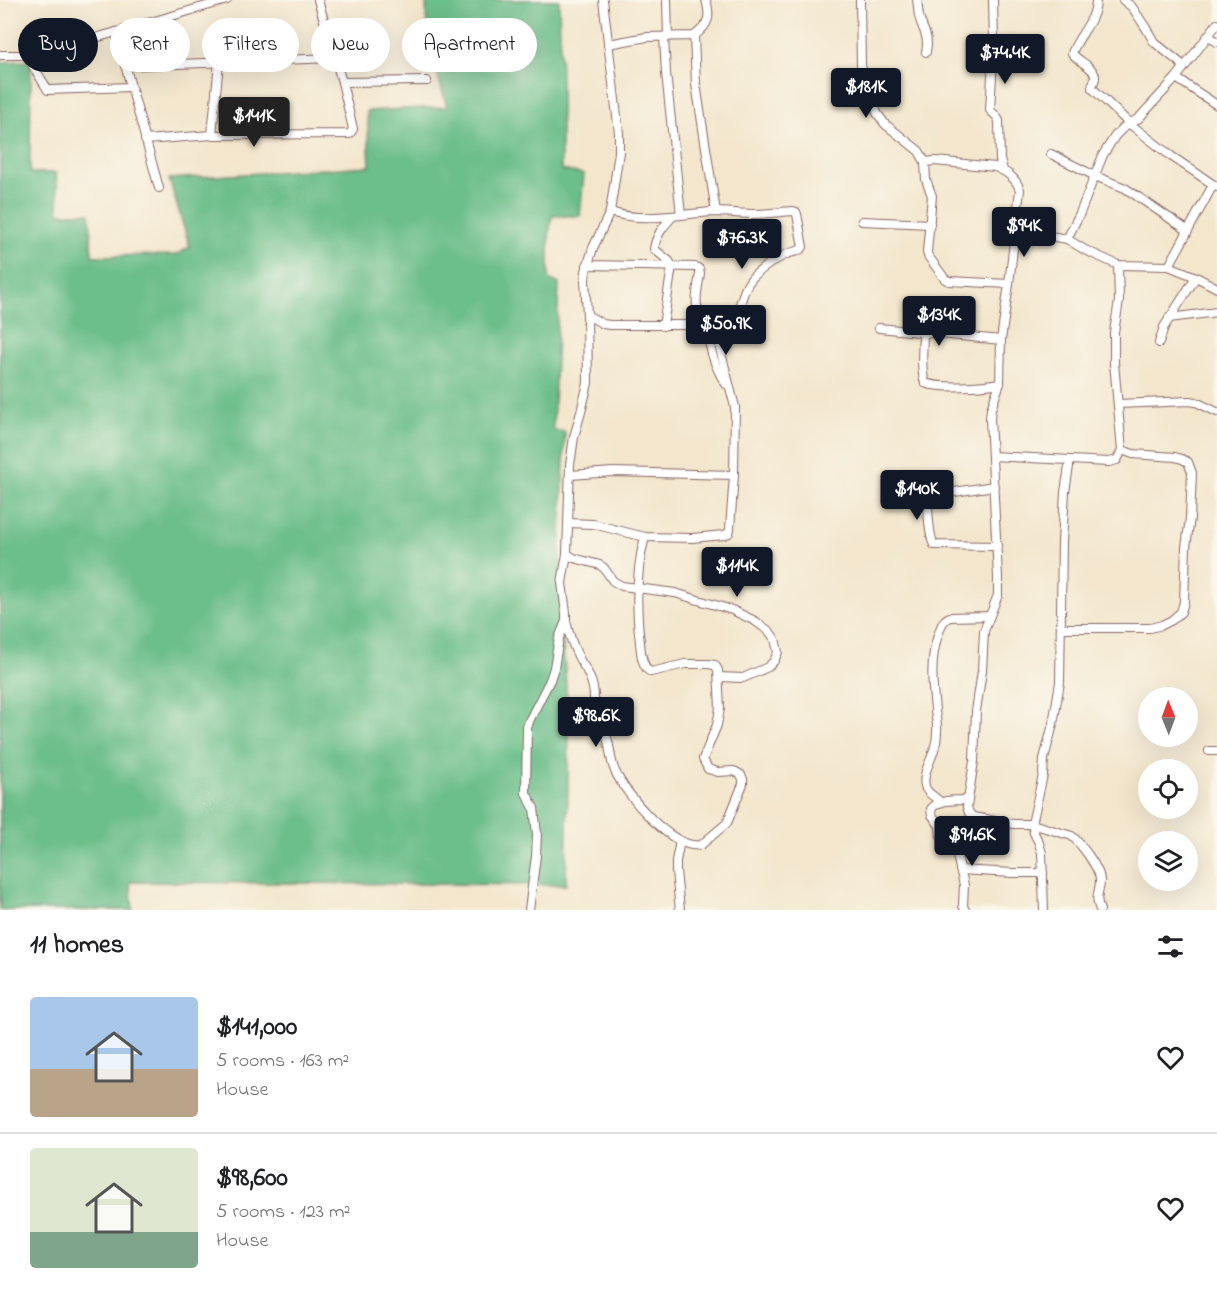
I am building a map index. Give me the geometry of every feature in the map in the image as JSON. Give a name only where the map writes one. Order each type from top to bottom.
[{"type":"street","points":[[165,18],[227,0]]},
{"type":"street","points":[[318,0],[323,18]]},
{"type":"street","points":[[603,0],[619,133],[619,152],[610,212],[593,248],[585,280],[588,383],[574,437],[570,475],[567,554],[562,583],[566,621],[571,642],[588,674],[595,699],[594,718],[604,730],[616,774],[637,804],[656,825],[680,841],[696,846],[701,845],[727,823],[743,779],[734,771],[712,771],[708,769],[703,759],[717,725],[720,708],[719,677],[715,665],[685,664],[657,672],[647,671],[645,667],[638,624],[637,588],[645,537]]},
{"type":"street","points":[[668,0],[666,73],[681,215]]},
{"type":"street","points":[[608,44],[647,37],[694,36],[700,32],[709,17],[710,12],[706,0]]},
{"type":"street","points":[[860,0],[861,66],[878,113],[885,124],[920,151],[924,162],[926,180],[932,196],[928,256],[945,279],[955,282],[1009,285]]},
{"type":"street","points":[[917,0],[919,17],[928,43],[926,52]]},
{"type":"street","points":[[993,0],[994,42],[990,110],[999,121],[1000,160],[1003,170]]},
{"type":"street","points":[[1096,0],[1094,16],[1072,53],[1074,57],[1094,71],[1095,78],[1092,88],[1171,156],[1215,186],[1169,266]]},
{"type":"street","points":[[1123,0],[1132,8],[1154,42],[1184,66]]},
{"type":"street","points":[[1066,239],[1080,213],[1103,155],[1115,136],[1139,118],[1176,78],[1217,24]]},
{"type":"street","points":[[694,36],[696,84],[716,212]]},
{"type":"street","points":[[1209,36],[1217,42]]},
{"type":"street","points":[[0,55],[18,55]]},
{"type":"street","points":[[37,72],[48,90],[131,87]]},
{"type":"street","points":[[127,72],[159,188]]},
{"type":"street","points":[[212,135],[218,72]]},
{"type":"street","points":[[145,140],[212,135],[350,134],[353,129],[339,72]]},
{"type":"street","points":[[1176,78],[1217,105]]},
{"type":"street","points":[[342,82],[427,81]]},
{"type":"street","points":[[1051,154],[1125,188],[1188,230]]},
{"type":"street","points":[[924,162],[995,167],[1003,170],[1017,182],[1020,190],[1001,340],[1000,383],[991,409],[990,436],[998,595],[984,631],[972,784],[967,807],[973,816],[1019,825],[1032,824],[1072,836],[1077,840],[1101,879],[1097,900],[1100,910]]},
{"type":"street","points":[[587,315],[603,324],[610,325],[706,325],[724,329],[731,327],[748,283],[753,276],[789,253],[799,252],[803,247],[796,212],[792,211],[758,214],[716,212],[672,217],[637,217],[610,212]]},
{"type":"street","points":[[663,326],[672,266],[654,249],[659,232],[672,217]]},
{"type":"street","points":[[862,221],[930,224]]},
{"type":"street","points":[[1015,230],[1066,239],[1118,265],[1169,266],[1215,285]]},
{"type":"street","points":[[587,265],[672,266],[699,269],[698,307],[706,325],[714,361],[730,391]]},
{"type":"street","points":[[992,456],[1114,462],[1117,460],[1122,450],[1114,363],[1114,332],[1119,301],[1118,265]]},
{"type":"street","points":[[1159,343],[1169,318],[1196,277]]},
{"type":"street","points":[[1169,318],[1217,312]]},
{"type":"street","points":[[568,523],[593,524],[645,537],[692,538],[729,533],[734,475],[735,407],[717,328]]},
{"type":"street","points":[[879,328],[1001,340]]},
{"type":"street","points":[[923,332],[922,364],[925,383],[972,386],[1000,383]]},
{"type":"street","points":[[1118,404],[1190,401],[1217,412]]},
{"type":"street","points":[[1061,628],[1150,628],[1172,620],[1181,612],[1184,602],[1186,547],[1190,518],[1191,467],[1188,462],[1175,457],[1133,454],[1122,450]]},
{"type":"street","points":[[1044,910],[1042,853],[1032,824],[1060,682],[1062,542],[1065,492],[1070,460]]},
{"type":"street","points":[[570,475],[613,472],[734,475]]},
{"type":"street","points":[[994,486],[934,495],[930,498],[929,505],[934,545],[997,546]]},
{"type":"street","points":[[567,554],[604,568],[613,581],[621,586],[675,593],[732,610],[769,631],[775,639],[778,652],[768,667],[743,678],[719,677]]},
{"type":"street","points":[[940,802],[925,787],[926,773],[934,749],[937,729],[932,662],[935,645],[946,618],[990,616]]},
{"type":"street","points":[[529,910],[537,834],[534,808],[526,793],[527,728],[550,680],[559,638],[566,621]]},
{"type":"street","points":[[965,910],[963,906],[964,885],[954,843],[941,836],[940,826],[932,815],[931,809],[940,802],[968,798]]},
{"type":"street","points":[[680,841],[676,861],[680,910]]},
{"type":"street","points":[[960,870],[1043,873]]},
{"type":"green space","points":[[426,0],[559,0],[561,170],[584,174],[580,216],[552,216],[549,235],[549,279],[559,284],[553,430],[565,432],[560,560],[569,729],[566,885],[130,882],[133,910],[0,910],[0,62],[18,61],[18,72],[31,72],[30,173],[56,173],[59,213],[90,213],[92,256],[176,255],[190,247],[169,179],[370,166],[367,111],[447,107],[437,72],[537,72],[537,18],[426,18]]}]
